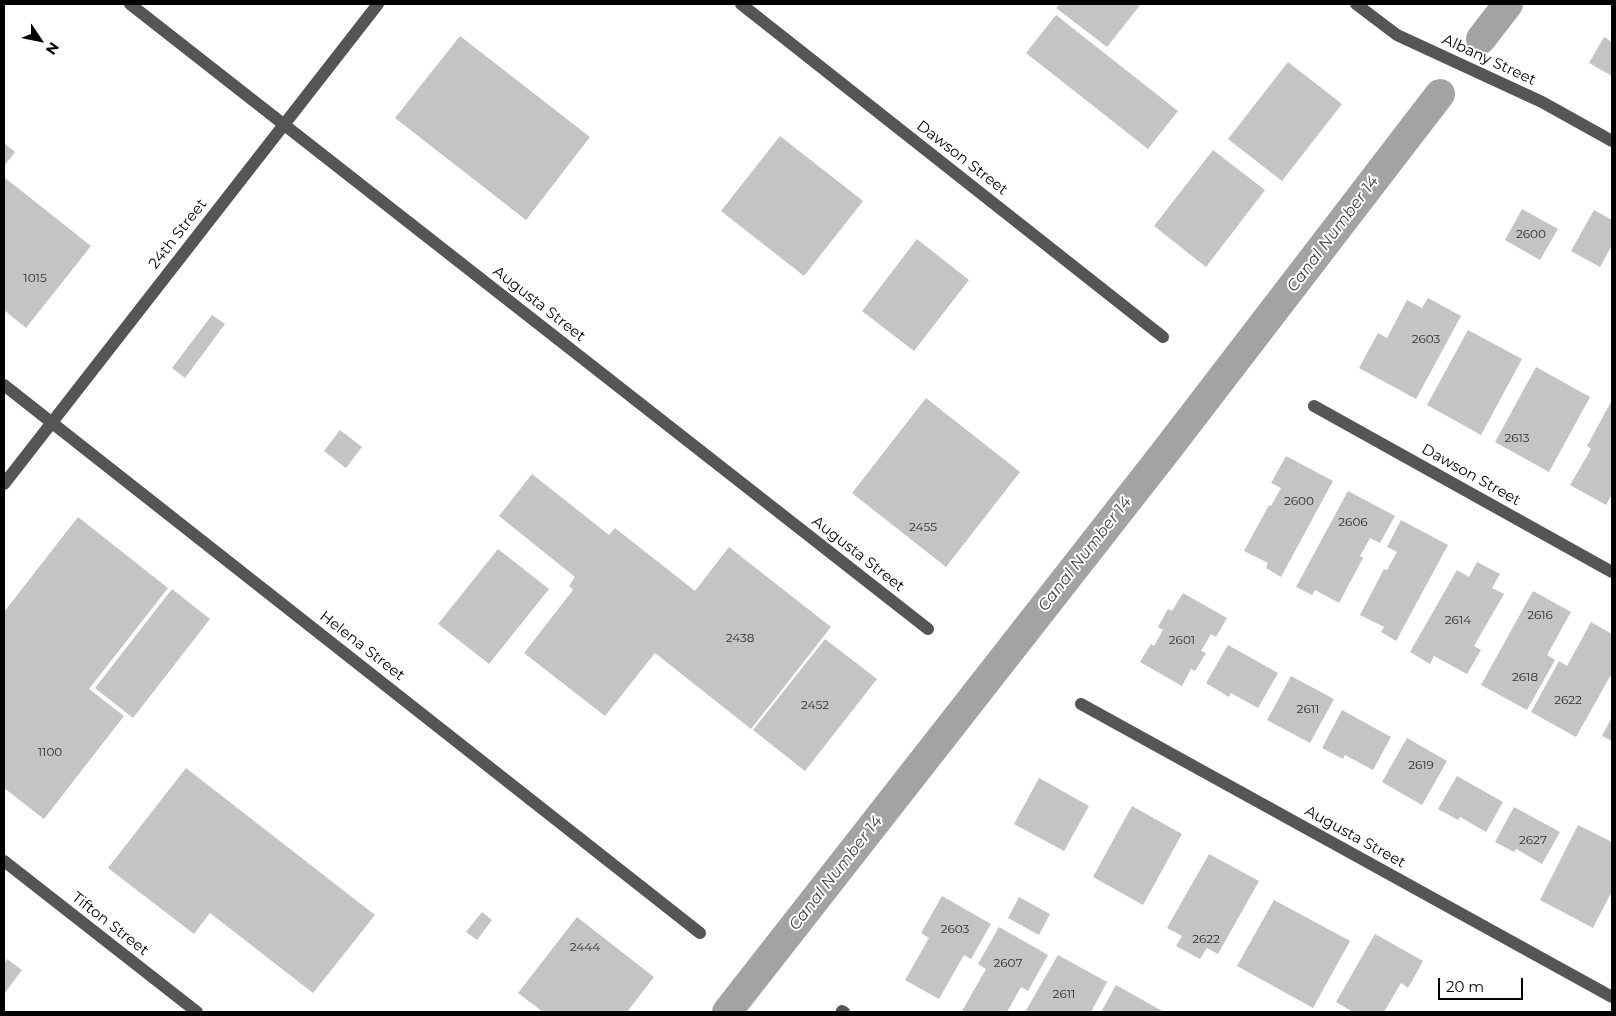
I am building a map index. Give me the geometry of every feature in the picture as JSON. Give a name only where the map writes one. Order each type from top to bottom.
[{"type":"street","name":"Augusta Street","points":[[130,4],[928,629]]},
{"type":"street","name":"24th Street","points":[[4,484],[378,4]]},
{"type":"street","name":"Dawson Street","points":[[741,4],[1163,337]]},
{"type":"street","name":"Albany Street","points":[[1356,4],[1397,35],[1542,102],[1612,141]]},
{"type":"street","name":"Helena Street","points":[[4,385],[700,933]]},
{"type":"street","name":"Dawson Street","points":[[1314,406],[1612,572]]},
{"type":"street","name":"Augusta Street","points":[[1081,704],[1612,997]]},
{"type":"street","name":"Tifton Street","points":[[4,861],[197,1012]]},
{"type":"building","points":[[1060,4],[1141,4],[1107,47],[1056,8]]},
{"type":"building","points":[[1056,15],[1178,111],[1148,149],[1026,53]]},
{"type":"building","points":[[460,36],[590,137],[526,220],[395,118]]},
{"type":"building","points":[[1604,37],[1612,42],[1612,76],[1589,63]]},
{"type":"building","points":[[1288,62],[1342,104],[1282,181],[1228,139]]},
{"type":"building","points":[[780,136],[863,201],[804,276],[721,211]]},
{"type":"building","points":[[4,143],[15,152],[4,166]]},
{"type":"building","points":[[1213,150],[1265,190],[1206,267],[1154,226]]},
{"type":"building","points":[[4,177],[91,246],[26,328],[4,310]]},
{"type":"building","points":[[1522,209],[1558,229],[1540,260],[1505,240]]},
{"type":"building","points":[[1594,210],[1612,220],[1612,245],[1600,267],[1571,251]]},
{"type":"building","points":[[917,239],[969,280],[914,351],[862,311]]},
{"type":"building","points":[[1428,298],[1461,316],[1416,399],[1359,368],[1378,333],[1387,338],[1407,300],[1422,308]]},
{"type":"building","points":[[212,315],[225,324],[185,378],[172,368]]},
{"type":"building","points":[[1468,330],[1522,359],[1481,435],[1427,405]]},
{"type":"building","points":[[1536,367],[1590,397],[1549,472],[1495,442]]},
{"type":"building","points":[[926,398],[1020,472],[946,567],[852,493]]},
{"type":"building","points":[[1612,400],[1612,494],[1606,505],[1570,485],[1591,449],[1587,446]]},
{"type":"building","points":[[340,430],[362,447],[346,468],[324,451]]},
{"type":"building","points":[[1286,456],[1333,481],[1281,577],[1266,568],[1268,563],[1244,551],[1269,505],[1271,506],[1281,488],[1271,483]]},
{"type":"building","points":[[532,474],[609,535],[615,528],[695,591],[729,547],[831,627],[751,729],[655,653],[605,716],[524,653],[573,590],[569,586],[575,577],[499,516]]},
{"type":"building","points":[[1348,491],[1395,516],[1380,543],[1370,538],[1360,556],[1363,558],[1339,603],[1315,590],[1312,595],[1296,587]]},
{"type":"building","points":[[78,517],[168,588],[89,689],[124,716],[44,819],[4,788],[4,612]]},
{"type":"building","points":[[1401,520],[1448,545],[1396,641],[1381,632],[1384,627],[1360,615],[1384,569],[1387,570],[1397,552],[1387,547]]},
{"type":"building","points":[[498,549],[549,589],[489,664],[438,624]]},
{"type":"building","points":[[1477,562],[1500,574],[1492,588],[1504,594],[1474,646],[1481,650],[1467,674],[1434,656],[1430,664],[1410,652],[1457,570],[1469,577]]},
{"type":"building","points":[[172,589],[210,619],[133,718],[95,688]]},
{"type":"building","points":[[1533,591],[1571,612],[1547,655],[1555,660],[1527,710],[1481,685]]},
{"type":"building","points":[[1183,593],[1227,618],[1216,637],[1211,634],[1201,651],[1206,653],[1195,671],[1191,669],[1182,686],[1140,662],[1151,644],[1154,646],[1163,630],[1158,627],[1168,609],[1172,611]]},
{"type":"building","points":[[1591,622],[1612,634],[1612,673],[1576,737],[1531,712],[1559,661],[1567,666]]},
{"type":"building","points":[[825,639],[877,679],[805,771],[753,730]]},
{"type":"building","points":[[1228,645],[1278,673],[1258,708],[1231,693],[1229,697],[1206,683]]},
{"type":"building","points":[[1291,676],[1334,699],[1310,743],[1267,720]]},
{"type":"building","points":[[1342,710],[1391,737],[1373,770],[1345,755],[1343,759],[1322,748]]},
{"type":"building","points":[[1612,717],[1612,741],[1602,736]]},
{"type":"building","points":[[1407,738],[1447,761],[1422,805],[1382,782]]},
{"type":"building","points":[[186,768],[375,915],[313,993],[210,913],[194,934],[108,868]]},
{"type":"building","points":[[1457,776],[1503,802],[1486,832],[1460,817],[1458,820],[1438,809]]},
{"type":"building","points":[[1039,778],[1089,806],[1064,851],[1014,824]]},
{"type":"building","points":[[1132,806],[1182,834],[1143,905],[1093,877]]},
{"type":"building","points":[[1514,807],[1560,832],[1542,864],[1516,849],[1514,852],[1495,842]]},
{"type":"building","points":[[1578,825],[1612,842],[1612,891],[1593,928],[1540,900]]},
{"type":"building","points":[[1209,854],[1259,881],[1218,954],[1207,948],[1200,959],[1176,946],[1182,936],[1167,928]]},
{"type":"building","points":[[942,896],[991,924],[971,959],[964,955],[939,999],[905,980],[929,938],[921,933]]},
{"type":"building","points":[[1019,897],[1050,914],[1039,935],[1008,918]]},
{"type":"building","points":[[1274,900],[1350,941],[1313,1008],[1237,966]]},
{"type":"building","points":[[482,912],[492,920],[477,940],[466,932]]},
{"type":"building","points":[[577,917],[654,977],[627,1012],[543,1012],[518,993]]},
{"type":"building","points":[[999,927],[1048,955],[1028,991],[1021,987],[1007,1012],[964,1012],[962,1011],[986,969],[978,964]]},
{"type":"building","points":[[1375,934],[1423,961],[1408,988],[1401,983],[1384,1012],[1353,1012],[1336,1002]]},
{"type":"building","points":[[1058,955],[1107,982],[1091,1012],[1025,1012]]},
{"type":"building","points":[[7,959],[22,970],[4,994],[4,964]]},
{"type":"building","points":[[1116,985],[1164,1012],[1101,1012]]},
{"type":"waterway","name":"Canal Number 14","points":[[1481,39],[1508,4]]},
{"type":"waterway","name":"Canal Number 14","points":[[727,1012],[1166,451],[1440,94]]}]
